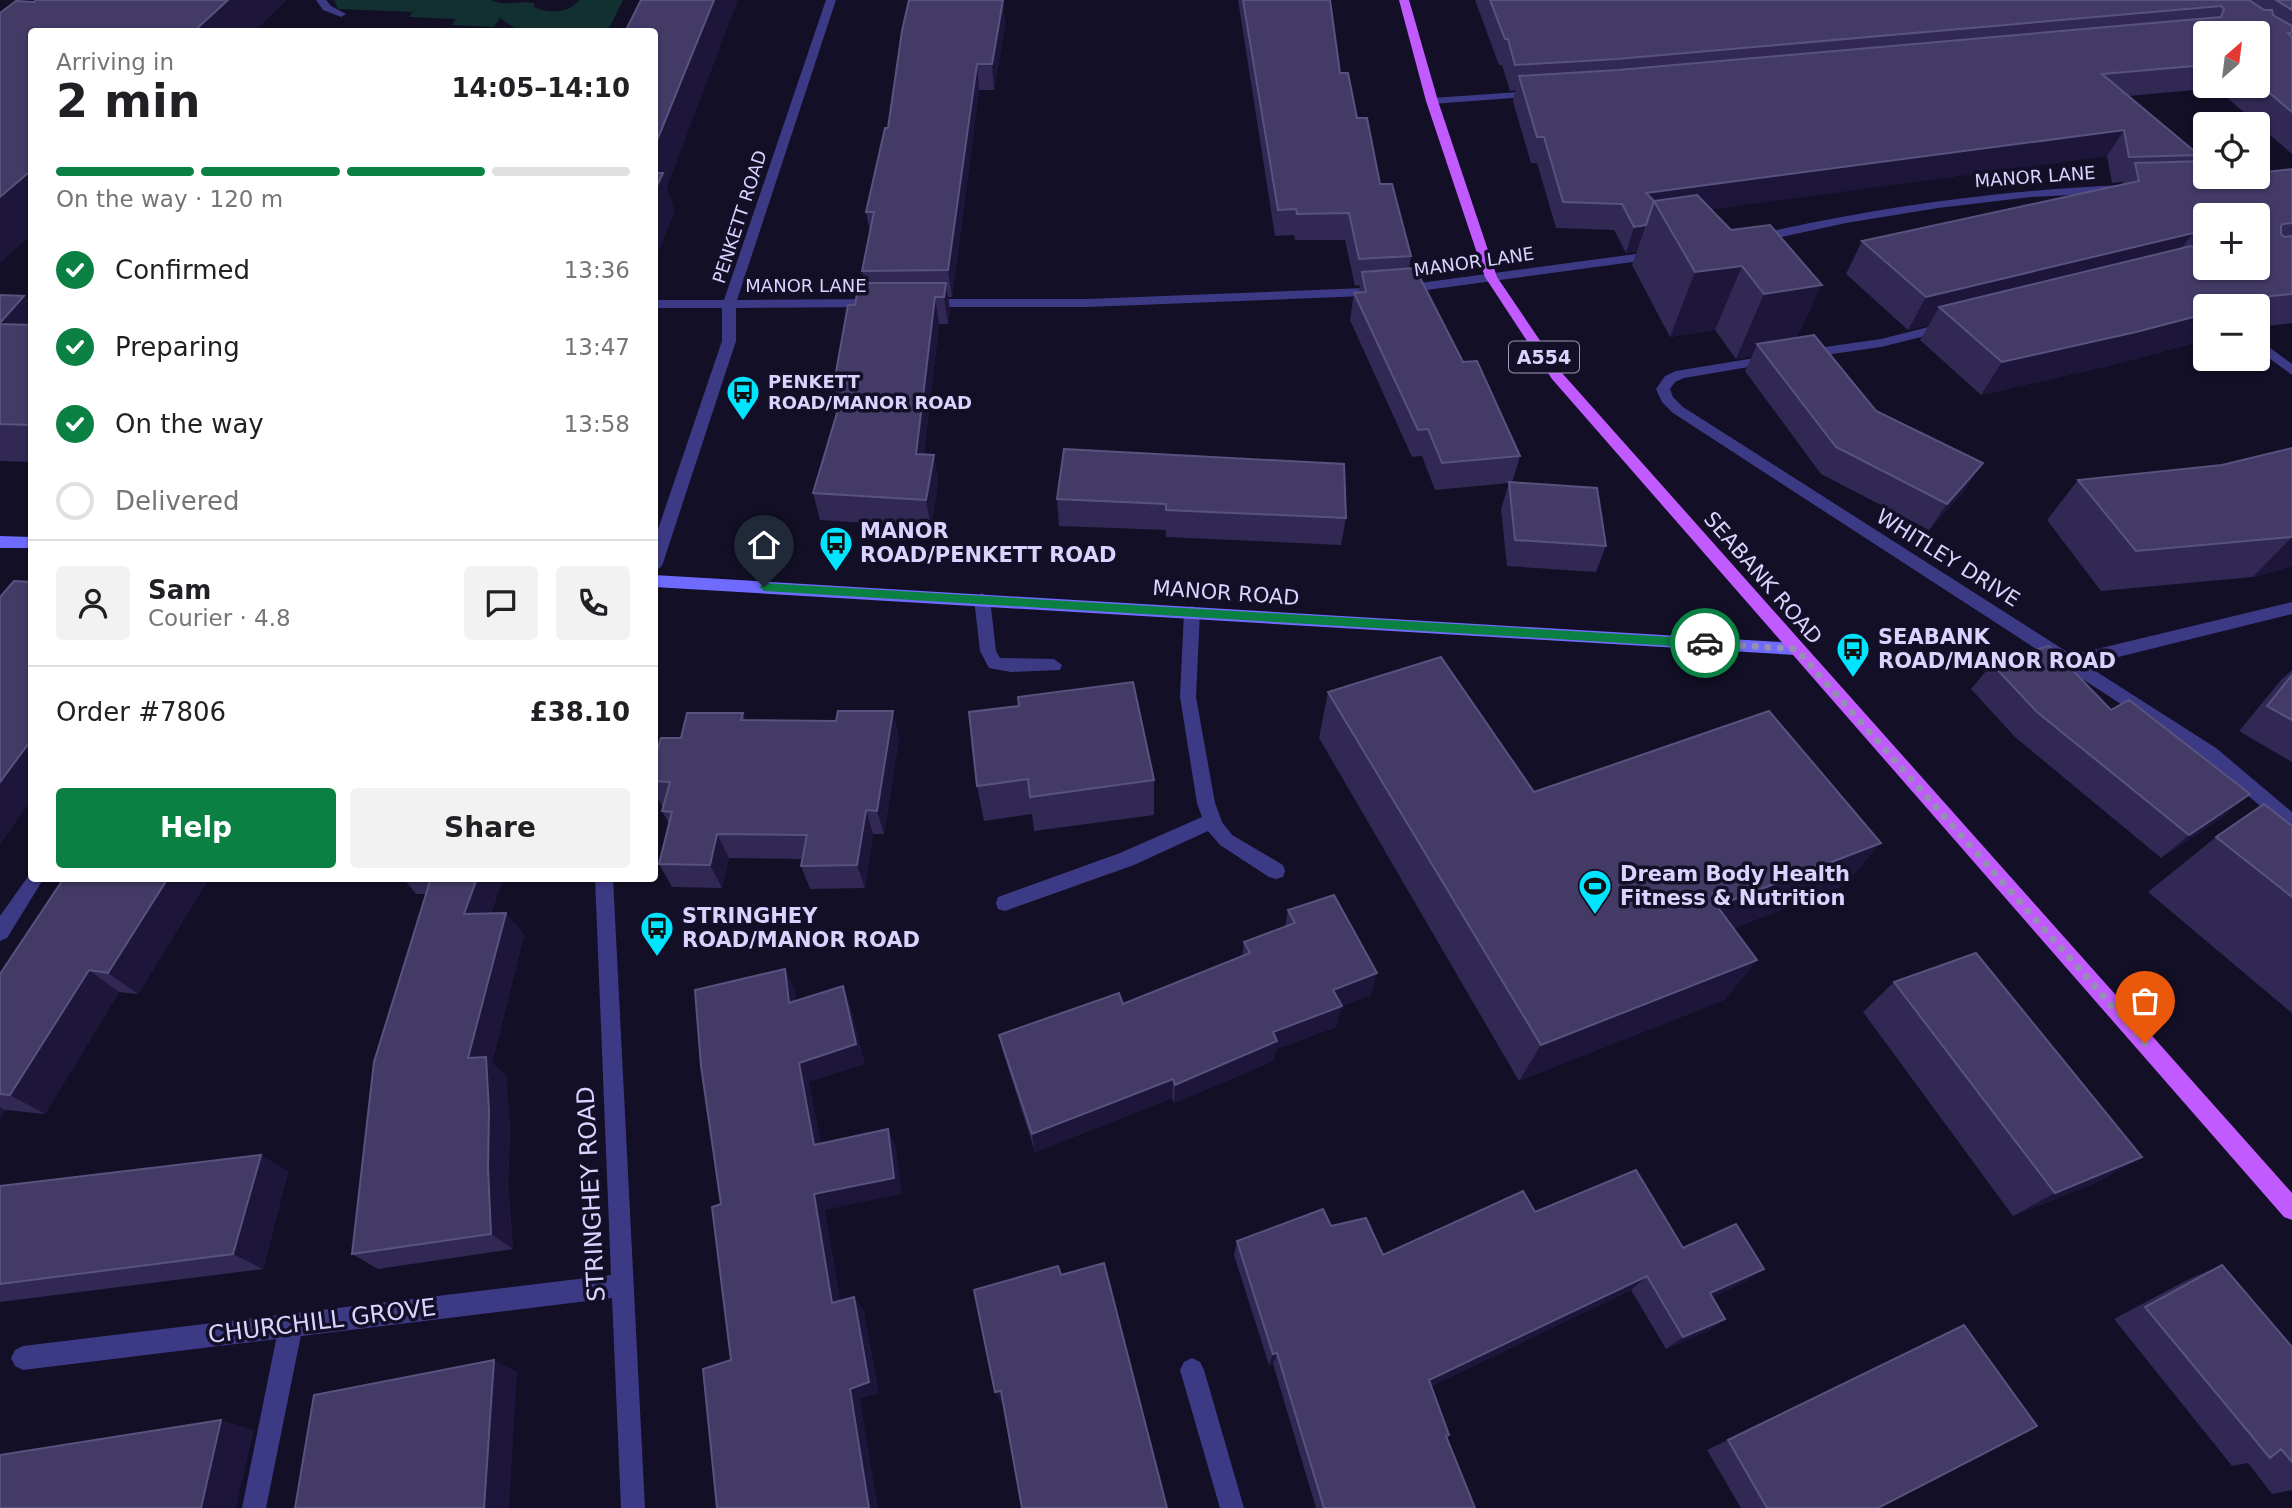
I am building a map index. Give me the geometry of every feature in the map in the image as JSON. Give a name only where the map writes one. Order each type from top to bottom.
[{"type":"main road","name":"SEABANK ROAD","points":[[1404,0],[1432,101],[1491,277],[1557,376],[2292,1209]]},
{"type":"main road","points":[[0,542],[28,543]]},
{"type":"main road","name":"MANOR ROAD","points":[[658,581],[1796,649]]},
{"type":"street","points":[[321,0],[327,8],[341,14]]},
{"type":"street","name":"PENKETT ROAD","points":[[658,554],[729,341],[729,303],[831,0]]},
{"type":"street","points":[[1432,101],[1541,94]]},
{"type":"street","name":"MANOR LANE","points":[[1747,240],[1828,220],[1958,200],[2079,190],[2141,189]]},
{"type":"street","name":"MANOR LANE","points":[[658,304],[1087,303],[1363,292],[1667,254]]},
{"type":"street","name":"WHITLEY DRIVE","points":[[1960,323],[1881,343],[1709,368],[1670,379],[1663,389],[1667,399],[1678,410],[2210,753],[2292,822]]},
{"type":"street","points":[[2270,353],[2292,371]]},
{"type":"street","points":[[982,599],[988,650],[995,663],[1011,666],[1054,665]]},
{"type":"street","points":[[2071,662],[2292,608]]},
{"type":"street","points":[[1192,612],[1188,697],[1206,803],[1212,821],[1226,839],[1276,871]]},
{"type":"street","points":[[1005,902],[1127,859],[1212,821]]},
{"type":"street","points":[[0,932],[32,882]]},
{"type":"street","name":"STRINGHEY ROAD","points":[[604,882],[633,1508]]},
{"type":"street","name":"CHURCHILL GROVE","points":[[23,1357],[622,1285]]},
{"type":"street","points":[[254,1508],[291,1325]]},
{"type":"street","points":[[1192,1370],[1232,1508]]},
{"type":"green space","points":[[334,0],[491,0],[502,3],[534,3],[534,7],[552,11],[570,8],[579,0],[623,0],[609,28],[515,28],[500,18],[494,27],[452,25],[456,19],[409,17],[413,12],[338,9]]},
{"type":"building","points":[[228,0],[197,28],[28,28],[28,174],[0,197],[0,13],[16,1]]},
{"type":"building","points":[[641,0],[714,0],[658,138],[658,28],[627,28]]},
{"type":"building","points":[[909,0],[1003,0],[992,64],[977,64],[948,270],[862,271],[874,212],[866,212],[885,128],[888,128]]},
{"type":"building","points":[[1243,0],[1330,0],[1340,73],[1348,73],[1357,118],[1367,118],[1380,184],[1392,184],[1411,256],[1359,259],[1349,213],[1297,214],[1296,209],[1278,210]]},
{"type":"building","points":[[1490,0],[2249,0],[2264,10],[2272,10],[2273,15],[2292,26],[2292,33],[2288,33],[2292,37],[2292,112],[2270,93],[2270,21],[2193,21],[2193,66],[2102,74],[2193,150],[2193,155],[2129,157],[2124,130],[1646,193],[1654,201],[1646,225],[1634,227],[1622,204],[1563,202],[1544,137],[1537,137],[1519,76],[1618,70],[2221,17],[2224,9],[2221,6],[1617,59],[1515,65],[1508,39],[1505,39]]},
{"type":"building","points":[[2276,0],[2292,0],[2292,10]]},
{"type":"building","points":[[2193,161],[2193,189],[2270,189],[2270,172],[2292,169],[2292,223],[2281,226],[2281,234],[2284,237],[2292,236],[2292,294],[2270,296],[2270,294],[2193,294],[2193,317],[2002,362],[1939,307],[2191,246],[2193,280],[2270,280],[2270,203],[2193,203],[2193,233],[1926,297],[1862,241],[2139,181],[2135,163]]},
{"type":"building","points":[[1697,195],[1731,230],[1770,225],[1822,285],[1764,294],[1742,266],[1695,272],[1654,201]]},
{"type":"building","points":[[1415,268],[1463,362],[1477,361],[1520,456],[1442,463],[1428,429],[1418,430],[1354,293],[1366,292],[1362,272]]},
{"type":"building","points":[[859,283],[946,283],[944,297],[935,297],[916,454],[934,455],[926,500],[813,493],[846,383],[834,383],[848,305],[855,305]]},
{"type":"building","points":[[0,295],[24,296],[0,323]]},
{"type":"building","points":[[0,324],[28,325],[28,425],[0,424]]},
{"type":"building","points":[[1814,335],[1876,411],[1983,463],[1947,504],[1836,447],[1757,344]]},
{"type":"building","points":[[2292,448],[2292,537],[2136,551],[2078,480],[2222,465]]},
{"type":"building","points":[[1064,449],[1344,464],[1346,518],[1166,510],[1166,504],[1057,499]]},
{"type":"building","points":[[1509,482],[1597,488],[1606,546],[1515,540]]},
{"type":"building","points":[[14,581],[28,582],[28,744],[0,782],[0,597]]},
{"type":"building","points":[[2049,646],[2111,710],[2129,700],[2250,794],[2189,835],[2037,712],[1992,664]]},
{"type":"building","name":"Dream Body Health Fitness & Nutrition","points":[[1441,657],[1534,792],[1769,711],[1881,843],[1717,906],[1757,960],[1541,1045],[1328,692]]},
{"type":"building","points":[[2292,675],[2292,720],[2267,706]]},
{"type":"building","points":[[1133,682],[1154,780],[1030,797],[1028,779],[977,786],[969,712],[1019,706],[1018,697]]},
{"type":"building","points":[[838,711],[893,711],[877,811],[866,810],[857,865],[801,866],[807,835],[717,834],[710,865],[659,864],[672,812],[662,811],[670,782],[658,781],[658,748],[661,738],[681,738],[687,713],[743,713],[741,720],[836,721]]},
{"type":"building","points":[[2264,804],[2292,826],[2292,897],[2216,837]]},
{"type":"building","points":[[61,882],[165,882],[108,973],[89,970],[10,1095],[0,1094],[0,974]]},
{"type":"building","points":[[430,882],[476,882],[464,914],[506,913],[468,1058],[486,1057],[491,1234],[352,1254],[374,1062]]},
{"type":"building","points":[[1334,895],[1377,973],[1333,990],[1342,1006],[1273,1032],[1277,1041],[1175,1085],[1173,1079],[1032,1134],[999,1035],[1119,993],[1123,1004],[1250,953],[1244,942],[1295,923],[1288,910]]},
{"type":"building","points":[[1976,953],[2142,1157],[2055,1193],[1894,982]]},
{"type":"building","points":[[785,969],[789,1003],[843,986],[856,1044],[799,1063],[814,1145],[888,1129],[894,1178],[814,1194],[832,1303],[854,1297],[869,1382],[850,1389],[869,1508],[717,1508],[703,1369],[731,1360],[712,1207],[721,1204],[701,1066],[695,990]]},
{"type":"building","points":[[261,1155],[233,1254],[0,1284],[0,1186]]},
{"type":"building","points":[[1636,1170],[1683,1248],[1736,1224],[1764,1269],[1710,1293],[1725,1319],[1683,1337],[1647,1276],[1429,1380],[1449,1435],[1446,1436],[1475,1508],[1324,1508],[1277,1353],[1273,1354],[1237,1241],[1323,1209],[1331,1226],[1366,1218],[1383,1255],[1523,1191],[1535,1212]]},
{"type":"building","points":[[1104,1263],[1167,1508],[1022,1508],[1001,1391],[995,1392],[974,1290],[1058,1266],[1061,1275]]},
{"type":"building","points":[[2222,1265],[2292,1347],[2292,1462],[2281,1449],[2270,1458],[2145,1307]]},
{"type":"building","points":[[1964,1325],[2037,1426],[1878,1508],[1767,1508],[1728,1440]]},
{"type":"building","points":[[494,1360],[484,1508],[295,1508],[314,1395]]},
{"type":"building","points":[[221,1420],[201,1508],[0,1508],[0,1455]]},
{"type":"way so far","points":[[1705,643],[1796,649],[2145,1043]]},
{"type":"place","name":"PENKETT ROAD/MANOR ROAD","points":[[743,422]]},
{"type":"place","name":"MANOR ROAD/PENKETT ROAD","points":[[836,573]]},
{"type":"place","name":"SEABANK ROAD/MANOR ROAD","points":[[1853,679]]},
{"type":"place","name":"Dream Body Health Fitness & Nutrition","points":[[1595,916]]},
{"type":"place","name":"STRINGHEY ROAD/MANOR ROAD","points":[[657,958]]},
{"type":"route","points":[[764,587],[1705,643]]}]
